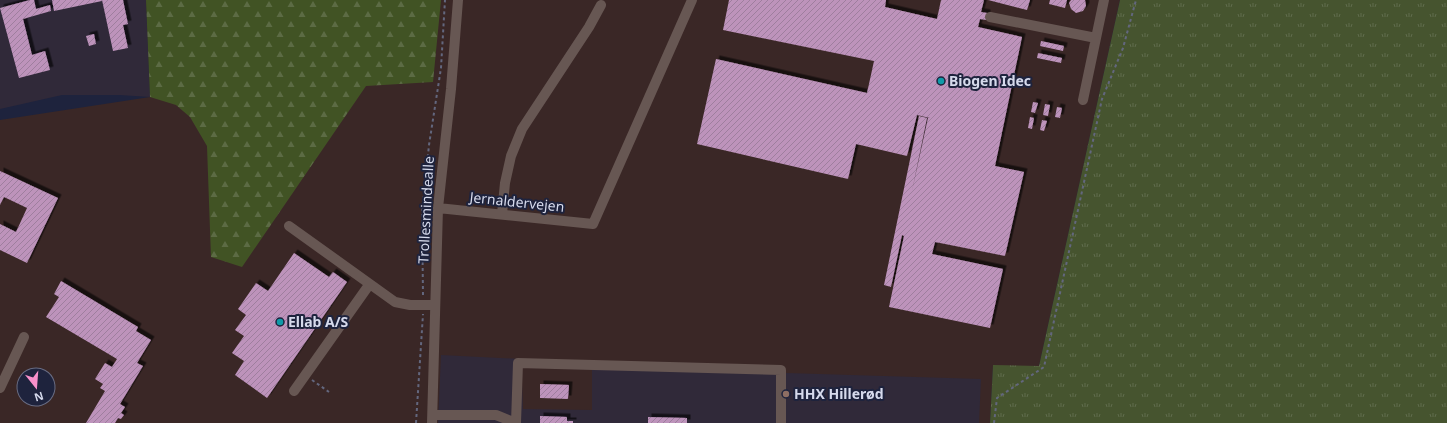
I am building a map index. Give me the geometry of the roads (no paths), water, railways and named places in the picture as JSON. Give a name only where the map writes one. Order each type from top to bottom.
[{"type":"street","name":"Trollesmindealle","points":[[433,419],[438,208],[451,89],[458,0]]},
{"type":"street","name":"Jernaldervejen","points":[[438,208],[593,224],[692,0]]},
{"type":"street","points":[[1083,100],[1104,0]]},
{"type":"street","points":[[502,214],[505,183],[511,156],[522,129],[589,27],[601,4]]},
{"type":"street","points":[[990,17],[1096,38]]},
{"type":"street","points":[[289,226],[369,285],[395,302],[410,305],[435,305]]},
{"type":"street","points":[[294,391],[369,285]]},
{"type":"street","points":[[0,388],[24,337]]},
{"type":"street","points":[[433,419],[496,415],[516,423],[518,363],[781,370],[781,423]]},
{"type":"place","name":"Biogen Idec","points":[[941,81]]},
{"type":"place","name":"Ellab A/S","points":[[280,322]]},
{"type":"place","name":"HHX Hillerød","points":[[786,394]]}]
